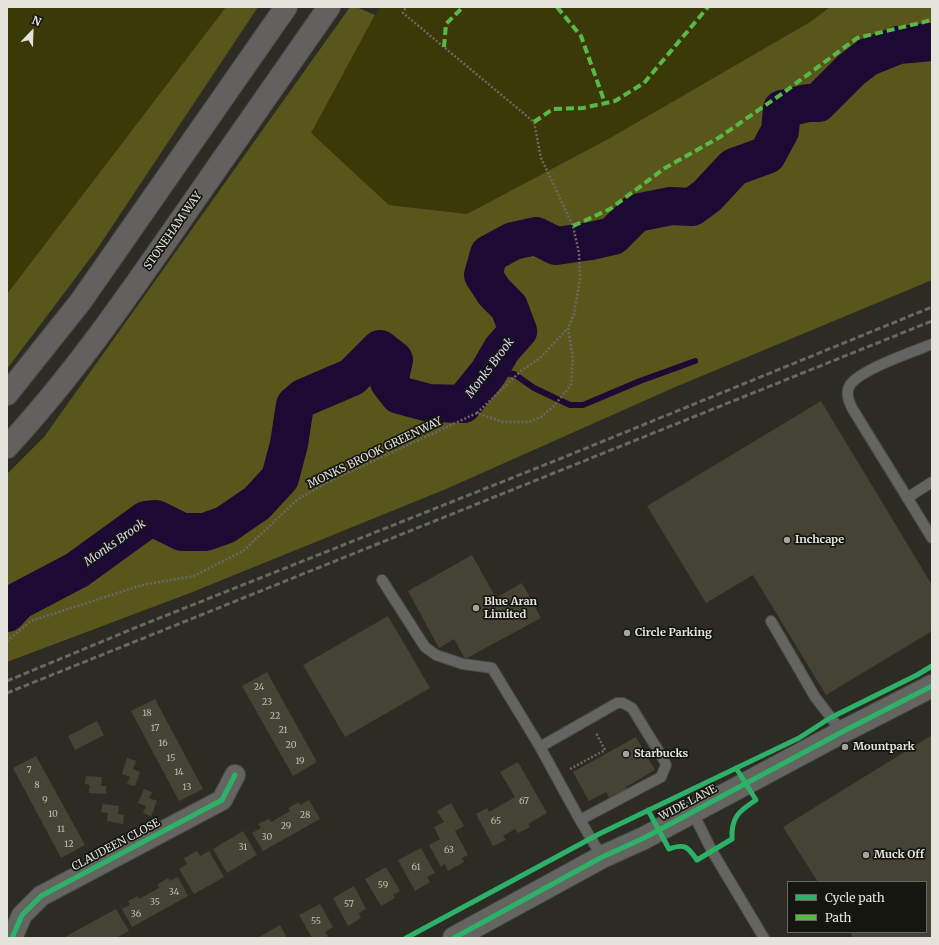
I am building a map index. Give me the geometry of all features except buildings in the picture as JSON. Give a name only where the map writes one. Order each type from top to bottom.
[{"type":"main road","points":[[7,394],[81,301],[286,7]]},
{"type":"main road","name":"STONEHAM WAY","points":[[7,447],[78,365],[329,7]]},
{"type":"street","name":"WIDE LANE","points":[[454,938],[602,857],[644,838],[842,732],[932,686]]},
{"type":"street","name":"CLAUDEEN CLOSE","points":[[12,938],[22,915],[41,896],[222,800],[235,775]]},
{"type":"lane","points":[[932,344],[872,369],[858,378],[850,386],[847,395],[852,408],[932,538]]},
{"type":"lane","points":[[907,498],[932,482]]},
{"type":"lane","points":[[382,580],[425,647],[436,655],[463,664],[492,668],[540,747],[602,857]]},
{"type":"lane","points":[[771,621],[815,697],[842,732]]},
{"type":"lane","points":[[540,747],[616,703],[623,703],[632,708],[666,765],[661,777],[580,820]]},
{"type":"lane","points":[[692,812],[712,851],[764,938]]},
{"type":"path","points":[[567,771],[605,750],[588,719]]},
{"type":"shaded area","points":[[7,7],[226,7],[7,294]]},
{"type":"shaded area","points":[[226,7],[258,7],[95,252],[7,369],[7,294]]},
{"type":"shaded area","points":[[350,7],[356,7],[375,15],[311,133],[389,205],[467,214],[610,138],[810,22],[830,7],[932,7],[932,280],[673,388],[446,489],[190,593],[7,662],[7,474],[44,437]]},
{"type":"shaded area","points":[[380,7],[830,7],[810,22],[610,138],[467,214],[389,205],[310,133]]},
{"type":"waterway","name":"Monks Brook","points":[[7,613],[18,601],[77,570],[146,520],[156,519],[182,532],[205,532],[225,525],[257,503],[280,478],[289,444],[295,405],[303,398],[352,377],[380,349],[394,360],[389,382],[399,395],[429,403],[463,404],[488,373],[502,349],[518,331],[509,307],[494,292],[483,275],[489,254],[513,241],[536,236],[556,246],[613,236],[636,213],[671,206],[692,207],[707,196],[734,167],[767,155],[780,131],[782,109],[808,103],[818,103],[851,70],[868,57],[898,45],[932,42]]},
{"type":"waterway","points":[[488,373],[514,374],[534,388],[570,405],[583,405],[640,381],[695,361]]},
{"type":"railway","points":[[7,681],[137,627],[557,460],[932,307]]},
{"type":"railway","points":[[7,693],[932,321]]},
{"type":"marked path","points":[[444,47],[446,24],[463,7]]},
{"type":"marked path","points":[[557,7],[581,36],[605,103]]},
{"type":"marked path","points":[[534,122],[553,109],[583,108],[615,101],[644,83],[708,7]]},
{"type":"marked path","points":[[573,226],[610,209],[665,168],[720,137],[783,93],[857,38],[932,19]]},
{"type":"cycle path","points":[[406,938],[599,834],[799,738],[830,718],[917,675],[932,666]]},
{"type":"cycle path","points":[[454,938],[602,857],[644,838],[842,732],[932,686]]},
{"type":"cycle path","points":[[648,810],[669,849],[679,846],[686,847],[697,860],[732,839],[733,825],[737,815],[756,800],[736,768]]},
{"type":"cycle path","points":[[12,938],[22,915],[41,896],[222,800],[235,775]]},
{"type":"place","name":"Inchcape","points":[[787,540]]},
{"type":"place","name":"Blue Aran Limited","points":[[476,608]]},
{"type":"place","name":"Circle Parking","points":[[627,633]]},
{"type":"place","name":"Mountpark","points":[[845,747]]},
{"type":"place","name":"Starbucks","points":[[626,754]]},
{"type":"place","name":"Muck Off","points":[[866,855]]}]
